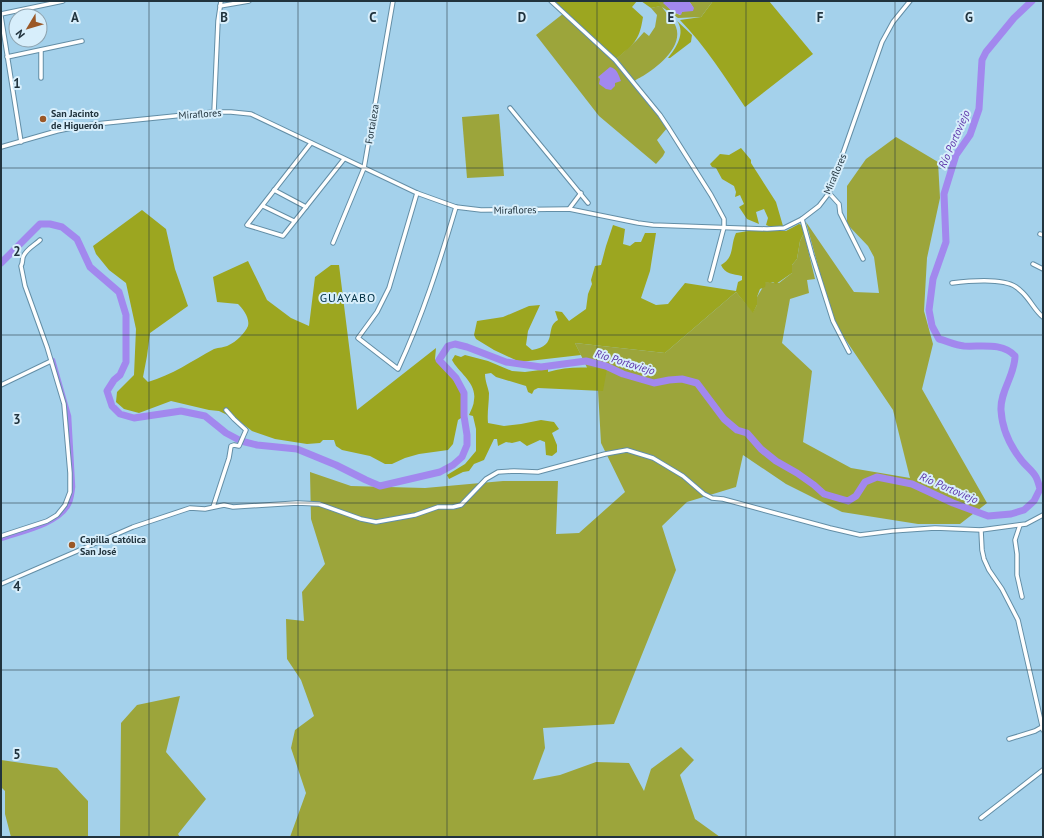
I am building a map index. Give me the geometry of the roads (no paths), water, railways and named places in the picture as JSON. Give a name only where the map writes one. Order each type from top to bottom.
[{"type":"street","points":[[21,142],[2,35],[1,15],[60,1]]},
{"type":"street","points":[[214,112],[218,20],[221,1]]},
{"type":"street","points":[[220,6],[249,1]]},
{"type":"street","name":"Fortaleza","points":[[333,243],[364,168],[392,1]]},
{"type":"street","points":[[551,1],[619,65],[660,115],[711,195],[724,219],[724,227],[710,280]]},
{"type":"street","name":"Miraflores","points":[[1,147],[72,128],[214,112],[251,114],[417,193],[456,207],[481,210],[569,209],[653,225],[767,229],[784,228],[802,219],[819,206],[829,193],[882,42],[894,22],[910,1]]},
{"type":"street","points":[[7,57],[82,41]]},
{"type":"street","points":[[41,50],[41,78]]},
{"type":"street","points":[[510,108],[588,203]]},
{"type":"street","points":[[311,143],[247,225],[282,236],[344,159]]},
{"type":"street","points":[[274,190],[306,206]]},
{"type":"street","points":[[417,193],[389,288],[377,312],[358,338],[398,369],[415,332],[427,300],[456,207]]},
{"type":"street","points":[[569,209],[581,193]]},
{"type":"street","points":[[829,193],[839,204],[840,213],[863,259]]},
{"type":"street","points":[[262,206],[294,221]]},
{"type":"street","points":[[802,219],[833,321],[848,352]]},
{"type":"street","points":[[1,536],[47,521],[57,515],[66,505],[70,492],[70,473],[64,404],[47,347],[25,286],[21,266],[23,256],[40,240]]},
{"type":"street","points":[[1034,264],[1043,269]]},
{"type":"street","points":[[952,283],[974,281],[1007,283],[1017,287],[1043,317]]},
{"type":"street","points":[[1,385],[51,361]]},
{"type":"street","points":[[213,507],[229,458],[231,446],[239,446],[246,430],[226,410]]},
{"type":"street","points":[[1,584],[133,527],[190,508],[205,509],[224,505],[233,507],[296,503],[319,504],[361,519],[376,522],[415,515],[438,507],[453,508],[461,505],[486,479],[498,472],[538,472],[605,454],[627,450],[653,458],[683,476],[704,494],[712,498],[723,499],[860,535],[935,528],[981,530],[1026,524],[1043,515]]},
{"type":"street","points":[[1020,525],[1015,540],[1018,575],[1022,597]]},
{"type":"street","points":[[981,530],[984,559],[1018,620],[1042,726],[1035,731],[1009,739]]},
{"type":"street","points":[[981,818],[1043,770]]},
{"type":"waterway","name":"Río Portoviejo","points":[[1,263],[40,224],[50,224],[62,227],[77,239],[90,267],[119,292],[126,315],[126,362],[120,375],[114,380],[107,391],[112,406],[120,414],[134,418],[181,411],[205,416],[226,433],[241,441],[257,445],[297,449],[336,465],[380,486],[440,472],[453,465],[462,457],[467,445],[464,416],[464,393],[456,378],[439,360],[448,346],[455,344],[506,362],[541,367],[586,361],[606,366],[623,374],[654,383],[682,379],[697,383],[724,419],[737,430],[747,433],[761,449],[776,461],[797,473],[824,494],[848,501],[856,496],[865,482],[877,477],[912,484],[953,503],[988,516],[1011,514],[1024,510],[1034,501],[1040,489],[1035,475],[1022,461],[1010,443],[1003,424],[1001,403],[1013,370],[1015,356],[998,347],[964,346],[939,339],[932,326],[929,310],[933,279],[946,242],[944,194],[956,155],[970,135],[979,109],[982,60],[986,52],[1014,18],[1032,1]]},
{"type":"waterway","points":[[1,539],[38,527],[56,518],[63,513],[71,499],[73,487],[69,416],[53,360]]},
{"type":"place","name":"San Jacinto de Higuerón","points":[[43,119]]},
{"type":"place","name":"Capilla Católica San José","points":[[72,545]]},
{"type":"district","name":"GUAYABO","points":[[348,297]]}]
